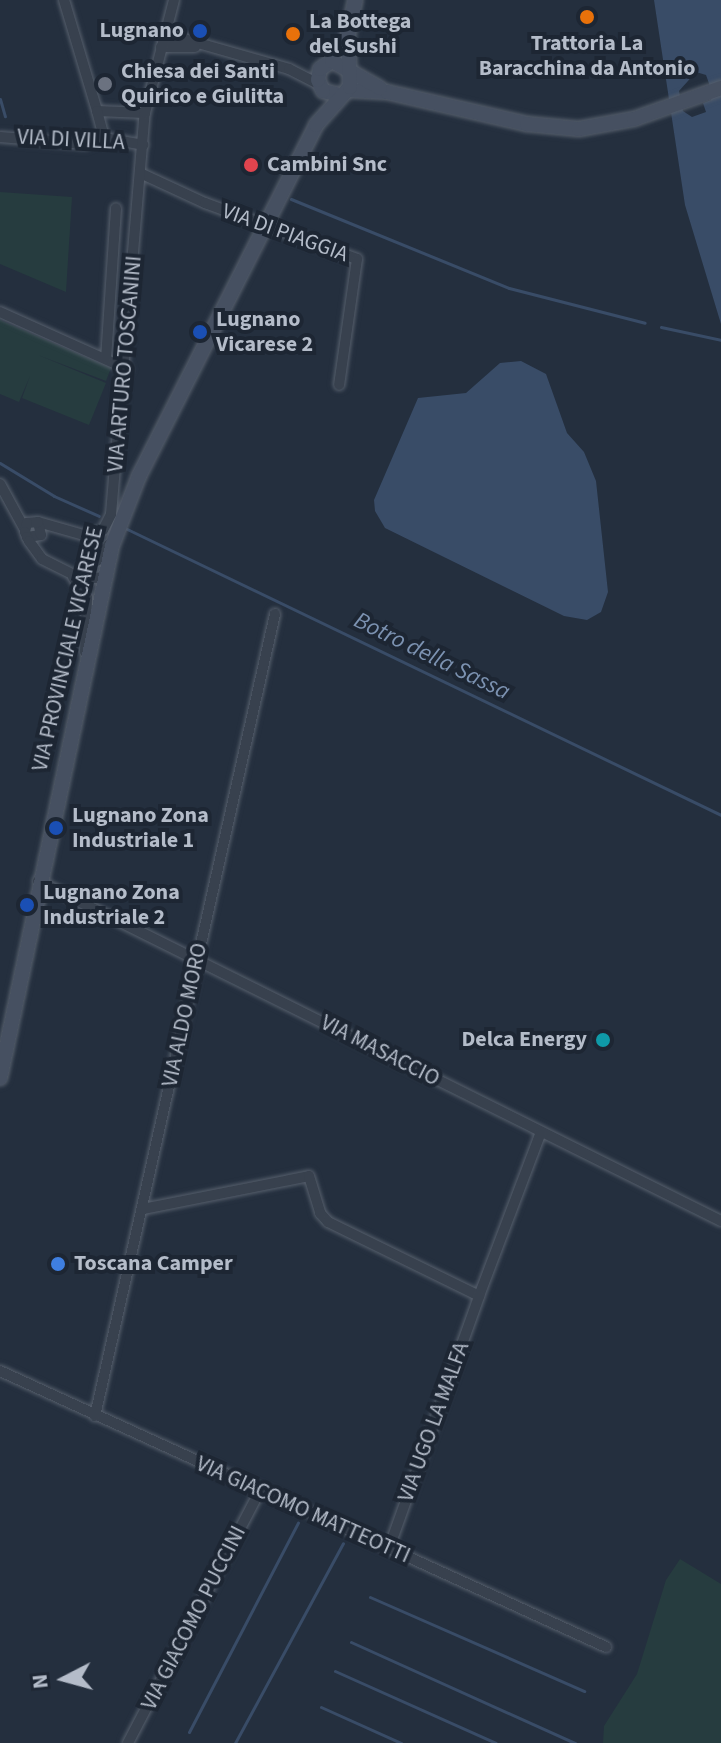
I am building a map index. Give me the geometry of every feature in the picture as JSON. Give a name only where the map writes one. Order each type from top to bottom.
[{"type":"main road","points":[[343,93],[351,71],[348,34],[355,0]]},
{"type":"main road","points":[[348,34],[328,63],[351,71],[387,92]]},
{"type":"main road","name":"VIA PROVINCIALE VICARESE","points":[[316,125],[320,86],[328,63]]},
{"type":"main road","points":[[320,86],[343,93],[387,92],[557,128],[593,128],[634,119],[721,88]]},
{"type":"main road","name":"VIA PROVINCIALE VICARESE","points":[[0,1078],[85,658],[103,577],[124,513],[316,125],[343,93]]},
{"type":"street","points":[[64,0],[104,138]]},
{"type":"street","name":"VIA ARTURO TOSCANINI","points":[[55,528],[87,536],[106,526],[127,369],[145,113],[174,0]]},
{"type":"street","points":[[168,19],[184,39],[205,48]]},
{"type":"street","points":[[162,43],[184,39]]},
{"type":"street","points":[[162,43],[205,48],[289,69],[320,86]]},
{"type":"street","points":[[289,69],[328,63]]},
{"type":"street","points":[[97,111],[145,113]]},
{"type":"street","name":"VIA DI VILLA","points":[[0,137],[85,144],[104,138],[143,145]]},
{"type":"street","name":"VIA DI PIAGGIA","points":[[140,173],[265,226],[357,259],[339,385]]},
{"type":"street","points":[[106,359],[116,208]]},
{"type":"street","points":[[0,312],[127,369]]},
{"type":"street","points":[[0,484],[30,527],[40,536]]},
{"type":"street","points":[[84,569],[102,556],[124,513]]},
{"type":"street","points":[[30,527],[55,528]]},
{"type":"street","points":[[30,527],[38,553],[71,575],[87,598],[85,658]]},
{"type":"street","points":[[40,536],[55,528]]},
{"type":"street","points":[[38,553],[40,536]]},
{"type":"street","points":[[54,565],[84,569],[103,577]]},
{"type":"street","points":[[71,575],[103,577]]},
{"type":"street","name":"VIA ALDO MORO","points":[[95,1416],[275,614]]},
{"type":"street","name":"VIA MASACCIO","points":[[38,881],[721,1221]]},
{"type":"street","name":"VIA UGO LA MALFA","points":[[389,1548],[541,1132]]},
{"type":"street","points":[[143,1209],[309,1176],[320,1213],[328,1222],[479,1296]]},
{"type":"street","name":"VIA GIACOMO MATTEOTTI","points":[[0,1371],[259,1492],[606,1647]]},
{"type":"street","name":"VIA GIACOMO PUCCINI","points":[[128,1743],[259,1492]]},
{"type":"green space","points":[[0,192],[72,197],[66,292],[0,264]]},
{"type":"green space","points":[[0,320],[111,368],[106,381],[38,355],[106,383],[89,425],[22,398],[30,376],[19,402],[0,394]]},
{"type":"green space","points":[[680,1559],[721,1584],[721,1743],[603,1743],[604,1726],[637,1674],[666,1580]]},
{"type":"water","points":[[654,0],[721,0],[721,324],[685,205]],"holes":[[[696,72],[706,75],[712,92],[711,100],[703,103],[706,112],[692,117],[683,111],[679,91]]]},
{"type":"water","points":[[521,361],[546,374],[567,433],[584,452],[596,481],[608,592],[601,612],[587,620],[564,616],[385,528],[375,511],[374,500],[418,398],[466,393],[500,363]]},
{"type":"waterway","points":[[0,99],[5,116]]},
{"type":"waterway","points":[[291,199],[509,288],[645,323]]},
{"type":"waterway","points":[[661,327],[721,340]]},
{"type":"waterway","name":"Botro della Sassa","points":[[0,463],[54,496],[99,516]]},
{"type":"waterway","name":"Botro della Sassa","points":[[127,529],[721,815]]},
{"type":"waterway","points":[[189,1732],[298,1523]]},
{"type":"waterway","points":[[235,1743],[343,1543]]},
{"type":"waterway","points":[[370,1597],[584,1691]]},
{"type":"waterway","points":[[351,1642],[575,1743]]},
{"type":"waterway","points":[[335,1671],[496,1743]]},
{"type":"waterway","points":[[321,1707],[401,1743]]},
{"type":"place","name":"Trattoria La Baracchina da Antonio","points":[[587,17]]},
{"type":"place","name":"Lugnano","points":[[200,31]]},
{"type":"place","name":"La Bottega del Sushi","points":[[293,34]]},
{"type":"place","name":"Chiesa dei Santi Quirico e Giulitta","points":[[105,84]]},
{"type":"place","name":"Cambini Snc","points":[[251,165]]},
{"type":"place","name":"Lugnano Vicarese 2","points":[[200,332]]},
{"type":"place","name":"Lugnano Zona Industriale 1","points":[[56,828]]},
{"type":"place","name":"Lugnano Zona Industriale 2","points":[[27,905]]},
{"type":"place","name":"Delca Energy","points":[[603,1040]]},
{"type":"place","name":"Toscana Camper","points":[[58,1264]]}]
